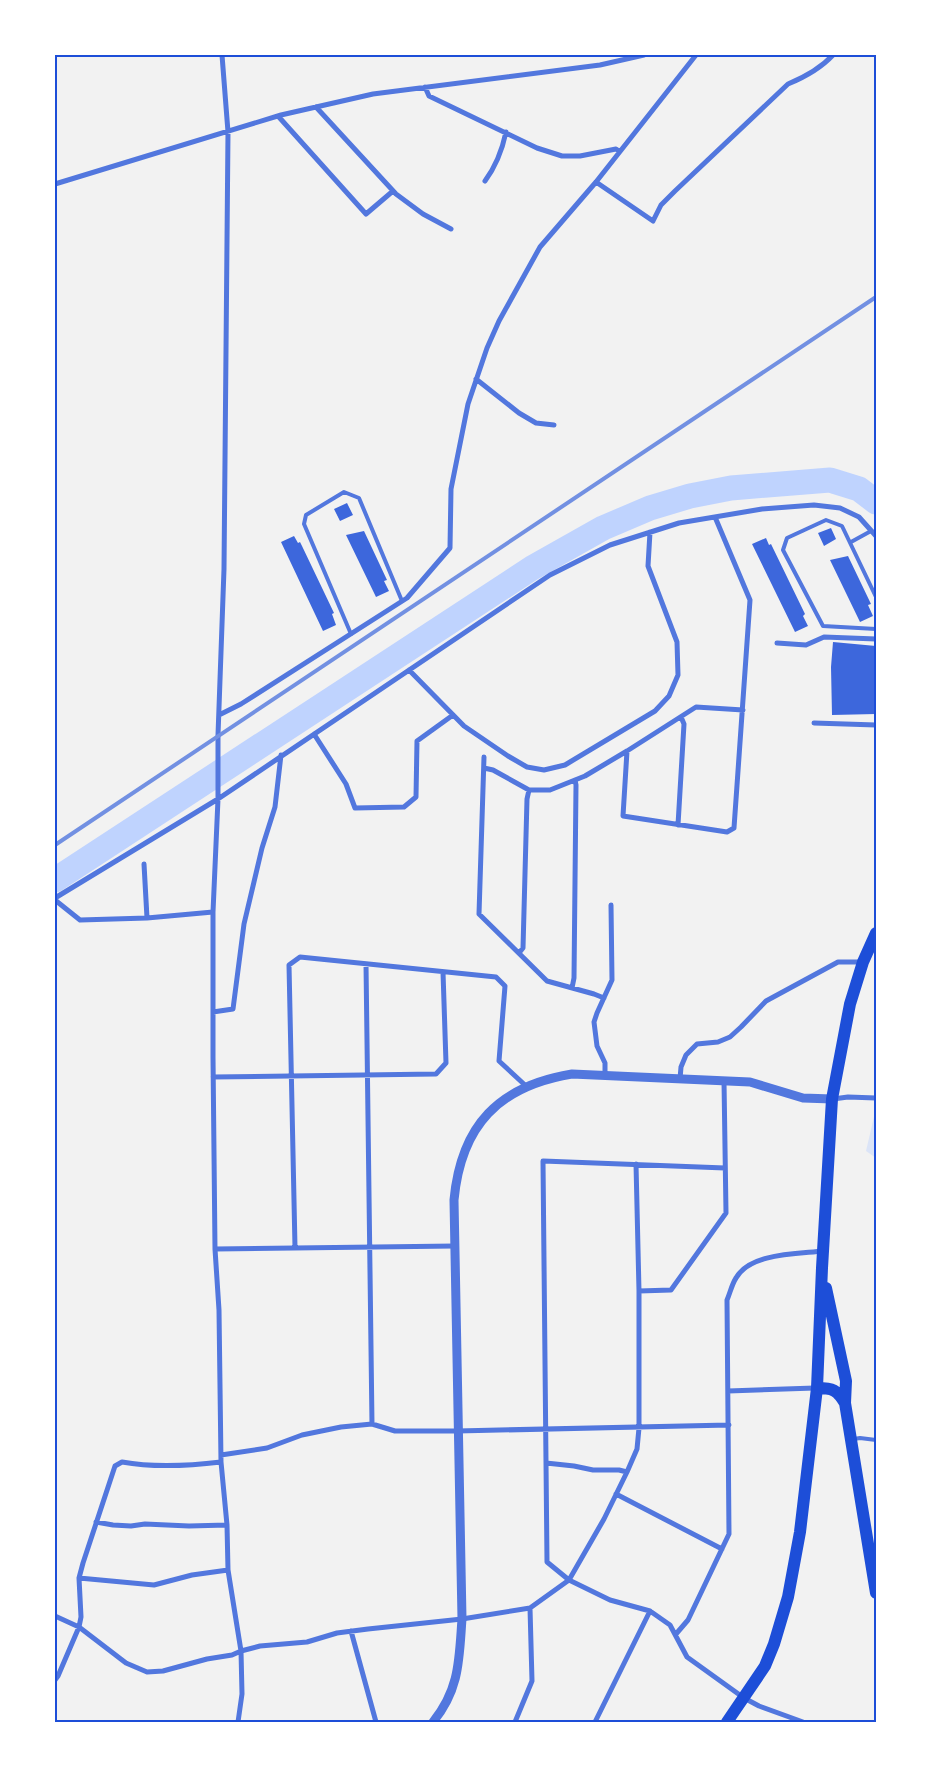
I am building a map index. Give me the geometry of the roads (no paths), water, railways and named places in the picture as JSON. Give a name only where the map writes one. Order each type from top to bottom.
[{"type":"main road","points":[[727,1722],[764,1666],[774,1644],[788,1597],[800,1532],[817,1388],[829,1126],[832,1099],[850,1004],[876,934]]},
{"type":"main road","points":[[822,1268],[846,1381],[845,1403],[876,1592]]},
{"type":"main road","points":[[817,1388],[830,1388],[839,1393],[845,1403]]},
{"type":"street","points":[[222,55],[228,132],[224,569],[213,912],[213,1077],[215,1249],[219,1310],[221,1462],[227,1526],[228,1570],[241,1651],[242,1694],[238,1722]]},
{"type":"street","points":[[55,184],[278,116],[373,94],[600,65],[629,60],[644,55]]},
{"type":"street","points":[[219,715],[241,704],[407,598],[450,548],[451,489],[468,404],[476,379],[500,321],[540,247],[596,182],[696,55]]},
{"type":"street","points":[[596,182],[653,221],[661,206],[675,191],[788,84],[806,76],[823,65],[833,55]]},
{"type":"street","points":[[425,87],[430,96],[537,148],[562,156],[580,156],[619,151]]},
{"type":"street","points":[[316,107],[393,191],[423,214],[451,229]]},
{"type":"street","points":[[278,116],[366,214],[393,191]]},
{"type":"street","points":[[485,181],[495,167],[503,147],[506,132]]},
{"type":"street","points":[[476,379],[519,413],[536,423],[554,425]]},
{"type":"street","points":[[213,912],[147,918],[80,920],[55,899],[218,799],[550,575],[610,545],[679,523],[762,509],[814,505],[840,508],[858,517],[876,536]]},
{"type":"street","points":[[627,751],[623,816],[727,832],[734,828],[750,600],[715,517]]},
{"type":"street","points":[[410,670],[464,726],[508,756],[527,767],[544,770],[566,766],[655,711],[669,696],[678,675],[677,642],[648,566],[650,532]]},
{"type":"street","points":[[777,643],[806,645],[824,637],[876,639]]},
{"type":"street","points":[[484,768],[493,770],[529,790],[550,790],[585,776],[696,707],[743,710]]},
{"type":"street","points":[[314,734],[346,784],[356,808],[404,807],[416,798],[417,741],[454,715]]},
{"type":"street","points":[[678,825],[684,724],[681,717]]},
{"type":"street","points":[[814,723],[876,725]]},
{"type":"street","points":[[213,1012],[233,1008],[244,924],[262,848],[275,807],[281,755]]},
{"type":"street","points":[[484,757],[480,914],[547,981],[604,998]]},
{"type":"street","points":[[572,988],[574,978],[576,784],[574,780]]},
{"type":"street","points":[[519,953],[524,948],[527,799],[529,790]]},
{"type":"street","points":[[144,864],[147,918]]},
{"type":"street","points":[[605,1075],[605,1063],[597,1046],[594,1022],[612,980],[611,905]]},
{"type":"street","points":[[295,1247],[288,965],[300,957],[496,977],[505,986],[499,1061],[526,1086]]},
{"type":"street","points":[[680,1079],[681,1067],[686,1055],[697,1044],[718,1042],[730,1037],[766,1001],[838,962],[864,962]]},
{"type":"street","points":[[366,964],[372,1424]]},
{"type":"street","points":[[213,1077],[436,1074],[446,1063],[443,972]]},
{"type":"street","points":[[433,1722],[443,1710],[454,1687],[459,1666],[462,1619],[454,1200],[456,1178],[472,1135],[486,1116],[503,1099],[526,1086],[549,1078],[572,1074],[750,1082],[803,1098],[876,1098]]},
{"type":"street","points":[[639,1291],[670,1290],[726,1213],[724,1081]]},
{"type":"street","points":[[725,1168],[543,1161],[547,1562],[569,1580],[610,1600],[650,1611],[670,1625],[687,1658],[744,1698],[759,1706],[803,1722]]},
{"type":"street","points":[[55,1616],[79,1627],[126,1663],[147,1672],[163,1671],[232,1655],[260,1646],[307,1642],[337,1633],[462,1619],[530,1608],[569,1580],[604,1520],[637,1449],[639,1428],[639,1291],[636,1164]]},
{"type":"street","points":[[215,1249],[454,1246]]},
{"type":"street","points":[[676,1634],[688,1620],[729,1534],[727,1300],[736,1277],[755,1261],[823,1251]]},
{"type":"street","points":[[728,1391],[817,1388]]},
{"type":"street","points":[[221,1455],[267,1448],[302,1435],[341,1426],[372,1424],[395,1431],[639,1428],[729,1424]]},
{"type":"street","points":[[55,1680],[79,1627],[81,1616],[79,1578],[115,1466],[122,1462],[170,1466],[221,1462]]},
{"type":"street","points":[[546,1463],[593,1470],[619,1470],[627,1472]]},
{"type":"street","points":[[616,1494],[722,1549]]},
{"type":"street","points":[[96,1522],[131,1526],[145,1524],[227,1526]]},
{"type":"street","points":[[79,1578],[154,1585],[192,1575],[228,1570]]},
{"type":"street","points":[[515,1722],[532,1681],[530,1608]]},
{"type":"street","points":[[595,1722],[650,1611]]},
{"type":"street","points":[[351,1631],[376,1722]]},
{"type":"lane","points":[[351,634],[304,524],[306,515],[344,492],[359,498],[402,601]]},
{"type":"lane","points":[[876,597],[842,526],[826,520],[788,538],[783,550],[823,626],[876,629]]},
{"type":"lane","points":[[850,542],[871,531]]},
{"type":"lane","points":[[852,1440],[860,1438],[876,1440]]},
{"type":"waterway","points":[[55,880],[532,568],[603,528],[650,508],[690,496],[731,488],[830,480],[859,489],[876,502]]},
{"type":"railway","points":[[55,845],[876,297]]}]
